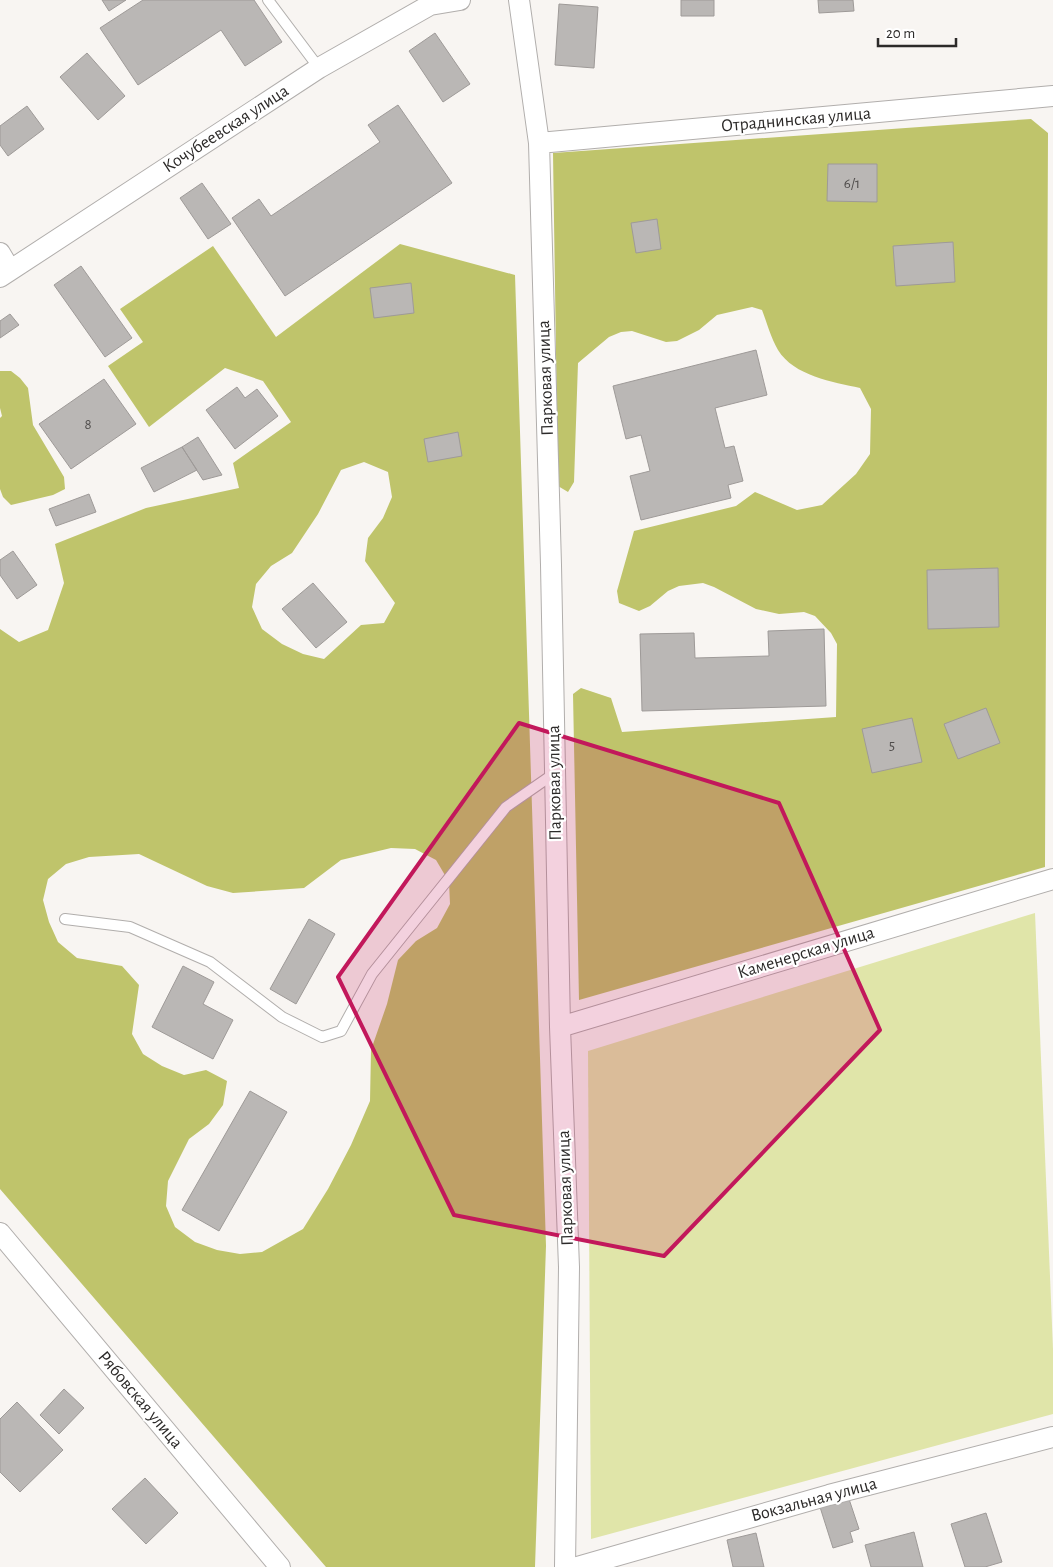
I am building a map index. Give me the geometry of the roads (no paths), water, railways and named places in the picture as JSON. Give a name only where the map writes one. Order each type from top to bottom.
[{"type":"street","name":"Кочубеевская улица","points":[[5,274],[319,68],[430,5],[460,0]]},
{"type":"street","name":"Парковая улица","points":[[519,0],[539,143],[551,555],[560,1027],[569,1267],[565,1567]]},
{"type":"street","name":"Отраднинская улица","points":[[539,143],[1053,96]]},
{"type":"street","points":[[0,253],[5,274]]},
{"type":"street","name":"Каменерская улица","points":[[560,1027],[1053,880]]},
{"type":"street","name":"Рябовская улица","points":[[0,1233],[280,1567]]},
{"type":"street","name":"Вокзальная улица","points":[[577,1567],[829,1495],[1053,1437]]},
{"type":"lane","points":[[268,0],[319,68]]},
{"type":"lane","points":[[65,918],[130,926],[210,962],[282,1017],[322,1037],[341,1031],[372,974],[506,806],[555,773]]}]
